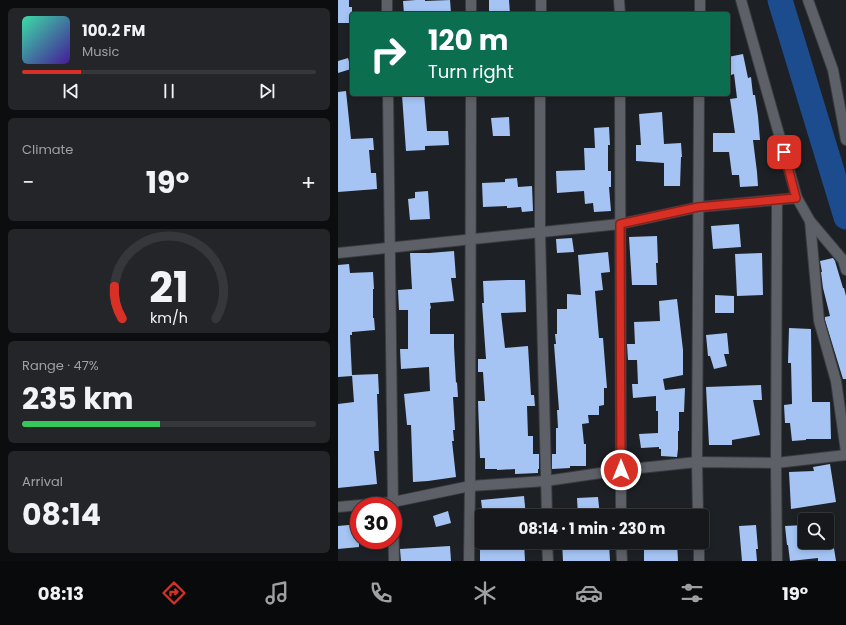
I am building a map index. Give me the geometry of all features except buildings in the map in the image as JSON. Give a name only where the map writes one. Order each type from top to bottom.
[{"type":"street","points":[[387,0],[387,12]]},
{"type":"street","points":[[471,0],[471,12]]},
{"type":"street","points":[[541,0],[541,12]]},
{"type":"street","points":[[620,0],[620,12]]},
{"type":"street","points":[[700,0],[700,12]]},
{"type":"street","points":[[741,0],[796,198],[810,221],[843,260],[846,270]]},
{"type":"street","points":[[808,0],[833,70],[846,140]]},
{"type":"street","points":[[388,96],[393,497]]},
{"type":"street","points":[[469,561],[471,96]]},
{"type":"street","points":[[540,96],[540,232],[547,509]]},
{"type":"street","points":[[620,96],[621,509]]},
{"type":"street","points":[[698,509],[699,96]]},
{"type":"street","points":[[338,253],[620,224],[698,207],[796,198]]},
{"type":"street","points":[[777,200],[777,561]]},
{"type":"street","points":[[402,503],[470,486],[546,481],[621,470],[697,462],[776,463],[846,454],[836,381],[819,321],[810,221]]},
{"type":"street","points":[[338,507],[350,507]]},
{"type":"street","points":[[394,549],[394,561]]},
{"type":"street","points":[[547,549],[548,561]]},
{"type":"street","points":[[621,549],[622,561]]},
{"type":"street","points":[[698,549],[699,561]]},
{"type":"waterway","points":[[780,0],[846,217]]},
{"type":"route","points":[[621,470],[620,224],[698,207],[796,198],[784,152]]}]
